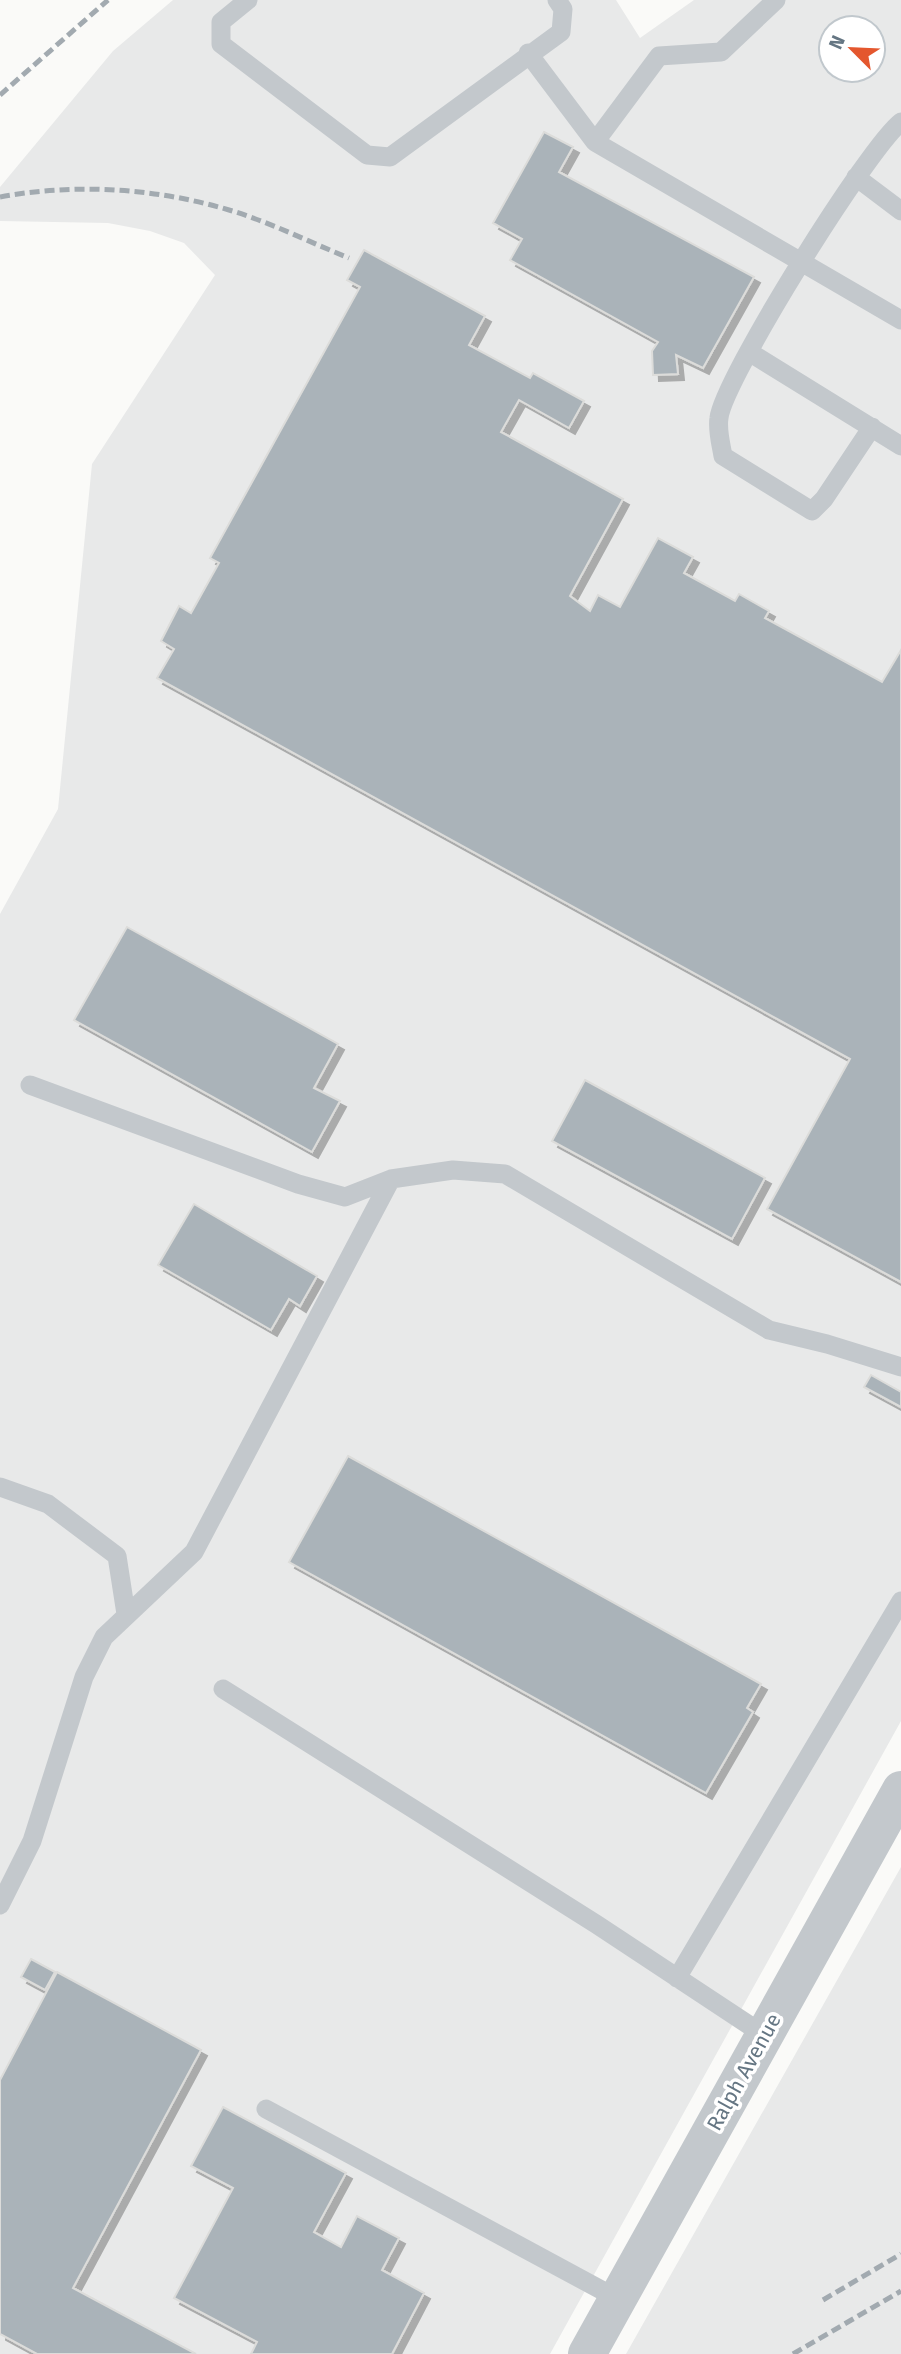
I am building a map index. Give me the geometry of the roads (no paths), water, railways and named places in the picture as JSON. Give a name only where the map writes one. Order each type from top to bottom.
[{"type":"street","name":"Ralph Avenue","points":[[587,2354],[901,1790]]},
{"type":"lane","points":[[248,0],[221,22],[221,44],[367,155],[390,157],[528,53],[561,32],[563,9],[557,0]]},
{"type":"lane","points":[[595,142],[659,55],[720,52],[776,0]]},
{"type":"lane","points":[[528,53],[595,142],[901,320]]},
{"type":"lane","points":[[872,427],[824,499],[812,511],[790,500],[723,456],[719,418],[725,398],[749,352],[803,262],[856,177],[901,122]]},
{"type":"lane","points":[[856,177],[901,211]]},
{"type":"lane","points":[[749,352],[901,446]]},
{"type":"lane","points":[[30,1085],[298,1184],[345,1197],[391,1179],[453,1170],[505,1174],[769,1330],[827,1344],[901,1367]]},
{"type":"lane","points":[[3,1893],[32,1841],[84,1677],[104,1637],[194,1552],[391,1179]]},
{"type":"lane","points":[[0,1487],[48,1504],[117,1556],[127,1614]]},
{"type":"lane","points":[[677,1978],[901,1601]]},
{"type":"lane","points":[[223,1689],[764,2035]]},
{"type":"lane","points":[[266,2109],[618,2299]]},
{"type":"railway","points":[[0,95],[108,0]]},
{"type":"railway","points":[[0,197],[86,189],[173,197],[244,215],[349,258]]},
{"type":"railway","points":[[823,2300],[901,2254]]},
{"type":"railway","points":[[793,2354],[901,2291]]}]
